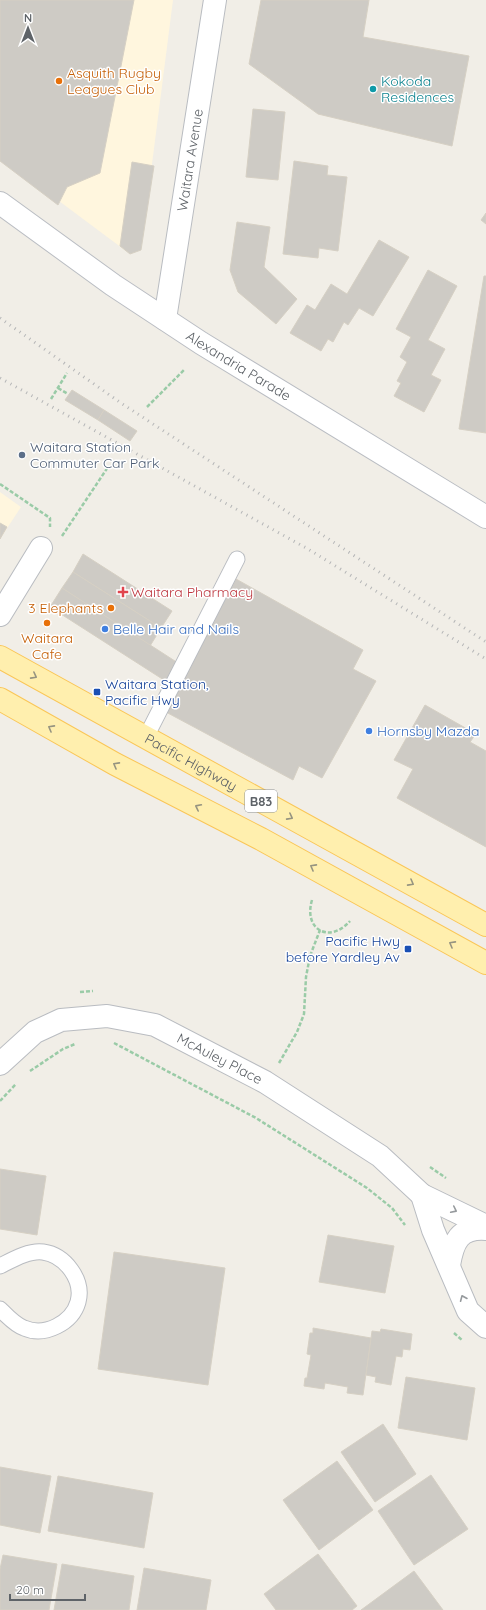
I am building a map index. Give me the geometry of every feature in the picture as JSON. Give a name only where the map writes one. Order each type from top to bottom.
[{"type":"main road","name":"Pacific Highway","points":[[0,657],[486,925]]},
{"type":"main road","name":"B83","points":[[0,699],[115,764],[261,839],[486,963]]},
{"type":"street","name":"Waitara Avenue","points":[[165,319],[216,0]]},
{"type":"street","name":"Alexandria Parade","points":[[0,203],[113,285],[201,343],[486,517]]},
{"type":"street","points":[[0,614],[49,538]]},
{"type":"street","name":"McAuley Place","points":[[0,1064],[35,1032],[61,1020],[107,1016],[155,1025],[265,1082],[380,1156],[422,1195],[486,1226]]},
{"type":"street","name":"McAuley Place","points":[[422,1195],[433,1230],[468,1311],[486,1328]]},
{"type":"street","points":[[449,1265],[452,1249],[458,1236],[470,1230],[486,1229]]},
{"type":"lane","points":[[146,737],[237,559]]},
{"type":"lane","points":[[0,1266],[21,1256],[43,1252],[64,1260],[77,1279],[78,1301],[66,1321],[46,1331],[24,1328],[0,1309]]},
{"type":"path","points":[[147,406],[184,370]]},
{"type":"path","points":[[51,399],[67,373]]},
{"type":"path","points":[[58,388],[68,394]]},
{"type":"path","points":[[0,484],[50,518],[49,538],[60,538],[108,467]]},
{"type":"path","points":[[312,900],[309,911],[312,922],[320,930],[331,933],[342,930],[350,921]]},
{"type":"path","points":[[275,1069],[297,1032],[304,1014],[306,977],[310,956],[320,930]]},
{"type":"path","points":[[24,1076],[63,1049],[81,1042]]},
{"type":"path","points":[[110,1042],[127,1049],[256,1118],[367,1188],[392,1208],[406,1226]]},
{"type":"path","points":[[0,1101],[19,1081]]},
{"type":"path","points":[[453,1330],[457,1337],[468,1345]]},
{"type":"shaded area","name":"Asquith Rugby Leagues Club","points":[[0,0],[173,0],[141,250],[130,254],[0,157]]},
{"type":"shaded area","points":[[0,492],[21,507],[0,539]]},
{"type":"building","name":"Asquith Rugby Leagues Club","points":[[0,0],[134,0],[100,173],[67,187],[58,205],[0,161]]},
{"type":"building","name":"Kokoda Residences","points":[[261,0],[369,0],[363,37],[469,56],[452,146],[318,114],[249,64]]},
{"type":"building","points":[[253,109],[285,112],[278,180],[246,177]]},
{"type":"building","points":[[294,161],[328,166],[327,175],[347,177],[338,251],[319,248],[318,258],[283,254]]},
{"type":"building","points":[[132,162],[154,166],[141,250],[130,254],[120,246]]},
{"type":"building","points":[[486,213],[486,224],[481,220]]},
{"type":"building","points":[[237,222],[270,227],[264,267],[297,299],[276,324],[238,292],[230,270]]},
{"type":"building","points":[[379,240],[409,257],[373,316],[359,308],[348,325],[344,322],[333,342],[328,339],[321,351],[290,333],[307,305],[315,310],[331,284],[347,294]]},
{"type":"building","points":[[428,270],[457,286],[428,340],[445,349],[431,375],[441,380],[424,412],[394,396],[401,383],[397,381],[407,362],[400,357],[411,337],[396,329]]},
{"type":"building","points":[[484,276],[486,276],[486,433],[459,429]]},
{"type":"building","points":[[72,390],[104,410],[98,420],[65,400]]},
{"type":"building","points":[[104,410],[137,431],[130,441],[98,420]]},
{"type":"building","points":[[0,523],[7,527],[0,539]]},
{"type":"building","name":"Waitara Pharmacy","points":[[83,554],[172,611],[161,628],[73,572]]},
{"type":"building","name":"3 Elephants","points":[[73,572],[161,628],[150,646],[62,588]]},
{"type":"building","points":[[236,579],[363,650],[353,669],[376,681],[322,778],[299,766],[293,780],[164,711]]},
{"type":"building","name":"Belle Hair and Nails","points":[[62,588],[178,663],[167,682],[50,607]]},
{"type":"building","points":[[425,705],[476,734],[470,742],[486,751],[486,847],[397,798],[413,769],[394,760]]},
{"type":"building","points":[[0,1169],[46,1176],[37,1235],[0,1229]]},
{"type":"building","points":[[328,1235],[394,1246],[385,1293],[319,1282]]},
{"type":"building","points":[[114,1252],[225,1268],[208,1385],[98,1369]]},
{"type":"building","points":[[313,1328],[371,1338],[363,1395],[347,1393],[348,1387],[325,1383],[324,1389],[304,1386],[311,1355],[307,1354],[310,1333],[313,1333]]},
{"type":"building","points":[[381,1329],[412,1334],[410,1350],[403,1349],[402,1357],[396,1356],[391,1385],[375,1382],[376,1377],[366,1375],[372,1331],[380,1332]]},
{"type":"building","points":[[406,1377],[475,1388],[467,1440],[398,1428]]},
{"type":"building","points":[[383,1424],[416,1474],[375,1502],[341,1452]]},
{"type":"building","points":[[337,1461],[373,1510],[319,1550],[283,1500]]},
{"type":"building","points":[[0,1467],[51,1476],[40,1533],[0,1525]]},
{"type":"building","points":[[431,1475],[468,1529],[414,1565],[378,1511]]},
{"type":"building","points":[[58,1476],[153,1493],[144,1548],[48,1531]]},
{"type":"building","points":[[318,1554],[357,1606],[352,1610],[276,1610],[264,1594]]},
{"type":"building","points":[[3,1555],[57,1564],[49,1610],[0,1610],[0,1569]]},
{"type":"building","points":[[62,1564],[134,1576],[129,1610],[54,1610]]},
{"type":"building","points":[[144,1568],[211,1580],[206,1610],[137,1610]]},
{"type":"building","points":[[414,1571],[443,1610],[361,1610]]},
{"type":"railway","points":[[0,318],[121,403],[486,642]]},
{"type":"railway","points":[[0,378],[308,549],[486,659]]},
{"type":"place","name":"Asquith Rugby Leagues Club","points":[[59,81]]},
{"type":"place","name":"Kokoda Residences","points":[[373,89]]},
{"type":"place","name":"Waitara Station Commuter Car Park","points":[[22,455]]},
{"type":"place","name":"Waitara Pharmacy","points":[[123,592]]},
{"type":"place","name":"3 Elephants","points":[[111,608]]},
{"type":"place","name":"Waitara Cafe","points":[[47,623]]},
{"type":"place","name":"Belle Hair and Nails","points":[[105,629]]},
{"type":"place","name":"Waitara Station, Pacific Hwy","points":[[97,692]]},
{"type":"place","name":"Hornsby Mazda","points":[[369,731]]},
{"type":"place","name":"Pacific Hwy before Yardley Av","points":[[408,949]]}]
